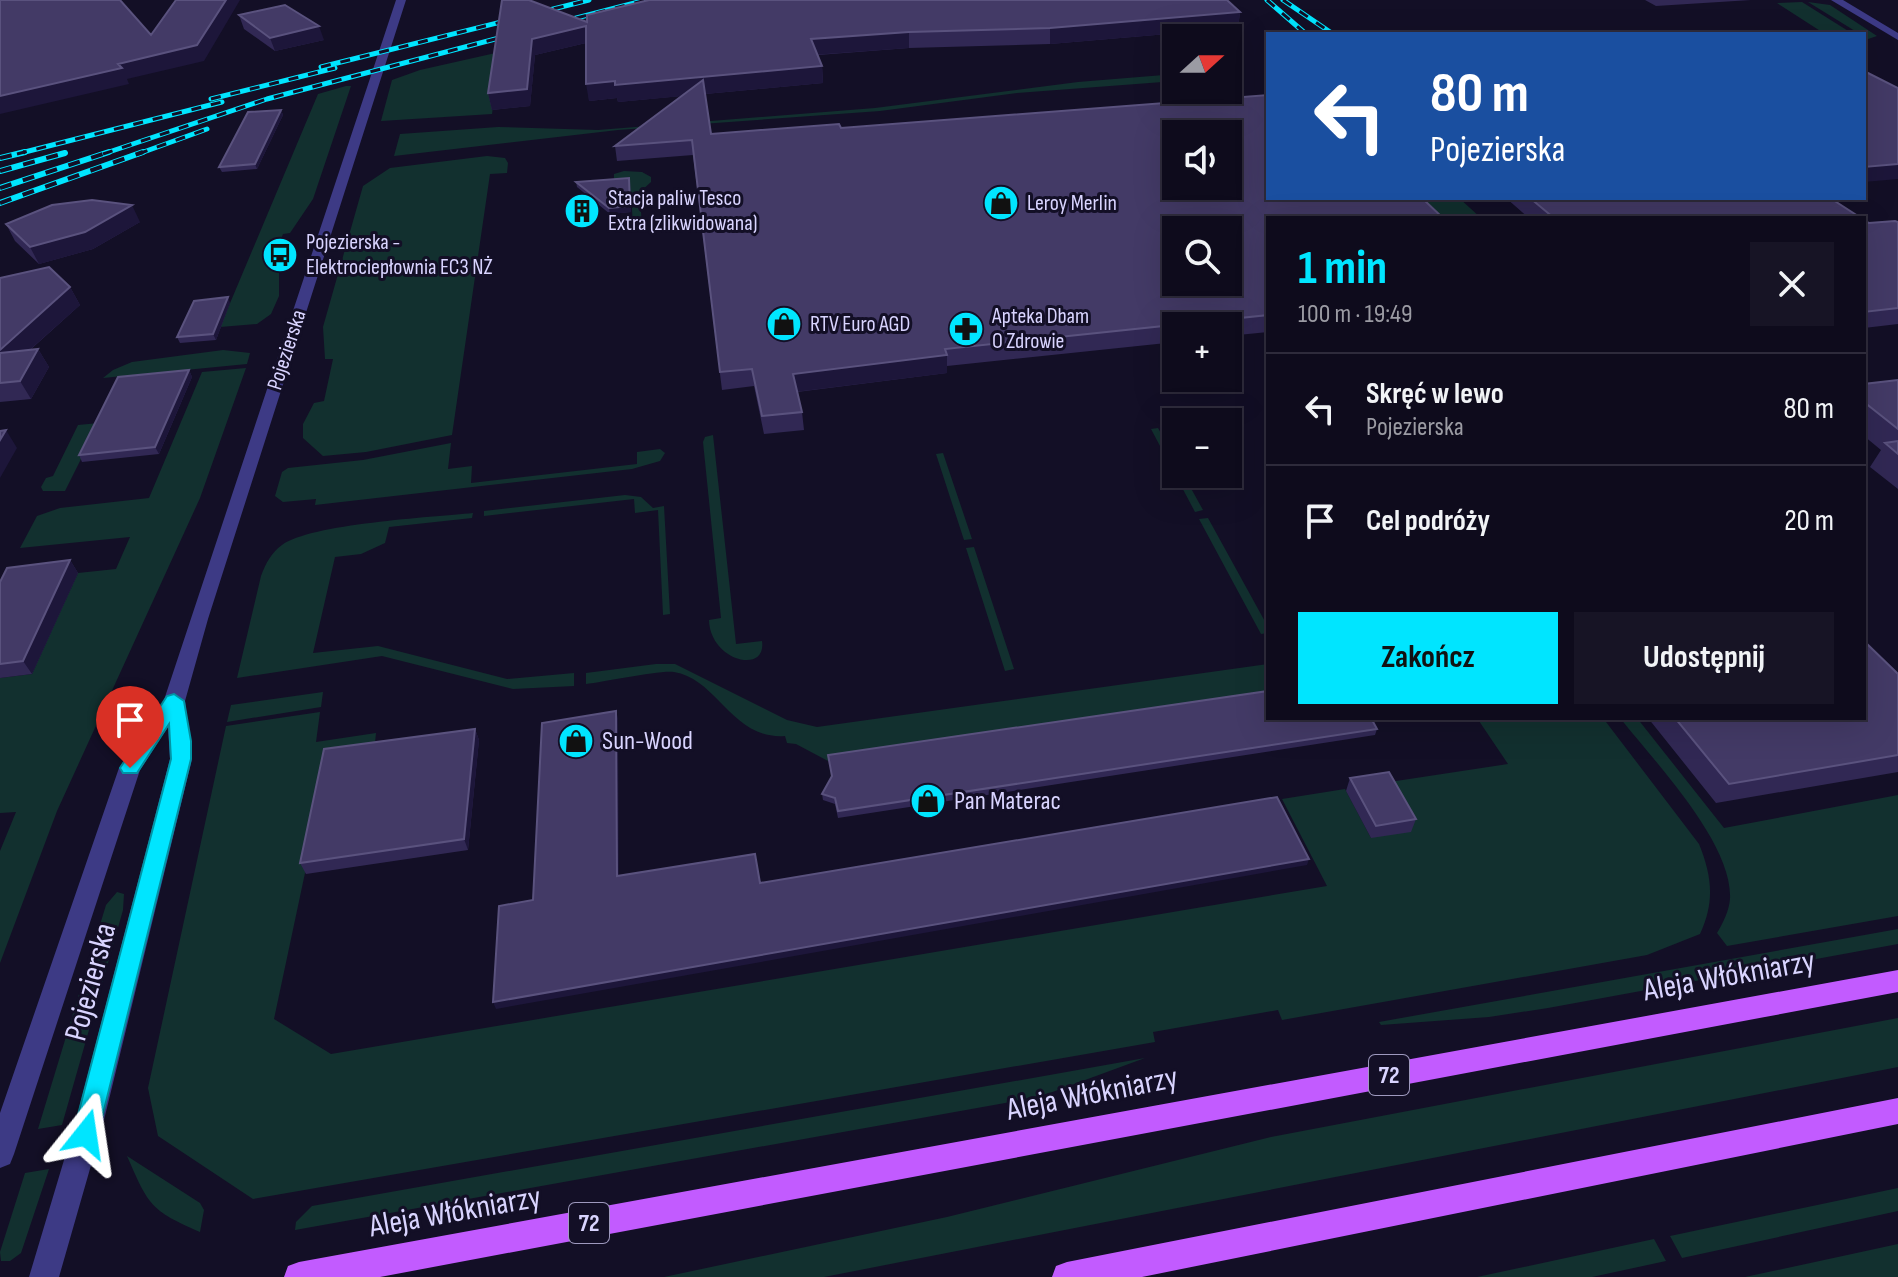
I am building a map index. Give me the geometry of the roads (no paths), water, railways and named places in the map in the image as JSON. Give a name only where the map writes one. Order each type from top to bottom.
[{"type":"main road","name":"Aleja Włókniarzy","points":[[299,1277],[1898,981]]},
{"type":"main road","points":[[1067,1277],[1898,1111]]},
{"type":"street","name":"Pojezierska","points":[[0,1154],[130,768],[174,701],[198,619],[401,0]]},
{"type":"street","points":[[1836,0],[1898,37]]},
{"type":"street","name":"Pojezierska","points":[[44,1277],[94,1105],[181,759],[174,701]]},
{"type":"railway","points":[[321,67],[589,0]]},
{"type":"railway","points":[[557,23],[646,0]]},
{"type":"railway","points":[[1267,0],[1304,32]]},
{"type":"railway","points":[[1283,0],[1330,32]]},
{"type":"railway","points":[[107,153],[267,99],[518,33]]},
{"type":"railway","points":[[211,99],[335,68]]},
{"type":"railway","points":[[23,153],[222,102]]},
{"type":"railway","points":[[138,154],[207,129]]},
{"type":"railway","points":[[0,203],[143,152]]},
{"type":"railway","points":[[0,158],[23,153]]},
{"type":"railway","points":[[17,154],[23,153]]},
{"type":"railway","points":[[0,171],[65,153]]},
{"type":"railway","points":[[0,188],[107,153]]},
{"type":"place","name":"Leroy Merlin","points":[[1001,203]]},
{"type":"place","name":"Stacja paliw Tesco Extra (zlikwidowana)","points":[[582,211]]},
{"type":"place","name":"Pojezierska - Elektrociepłownia EC3 NŻ","points":[[280,255]]},
{"type":"place","name":"RTV Euro AGD","points":[[784,324]]},
{"type":"place","name":"Apteka Dbam O Zdrowie","points":[[966,329]]},
{"type":"place","name":"Sun-Wood","points":[[576,741]]},
{"type":"place","name":"Pan Materac","points":[[928,801]]}]
